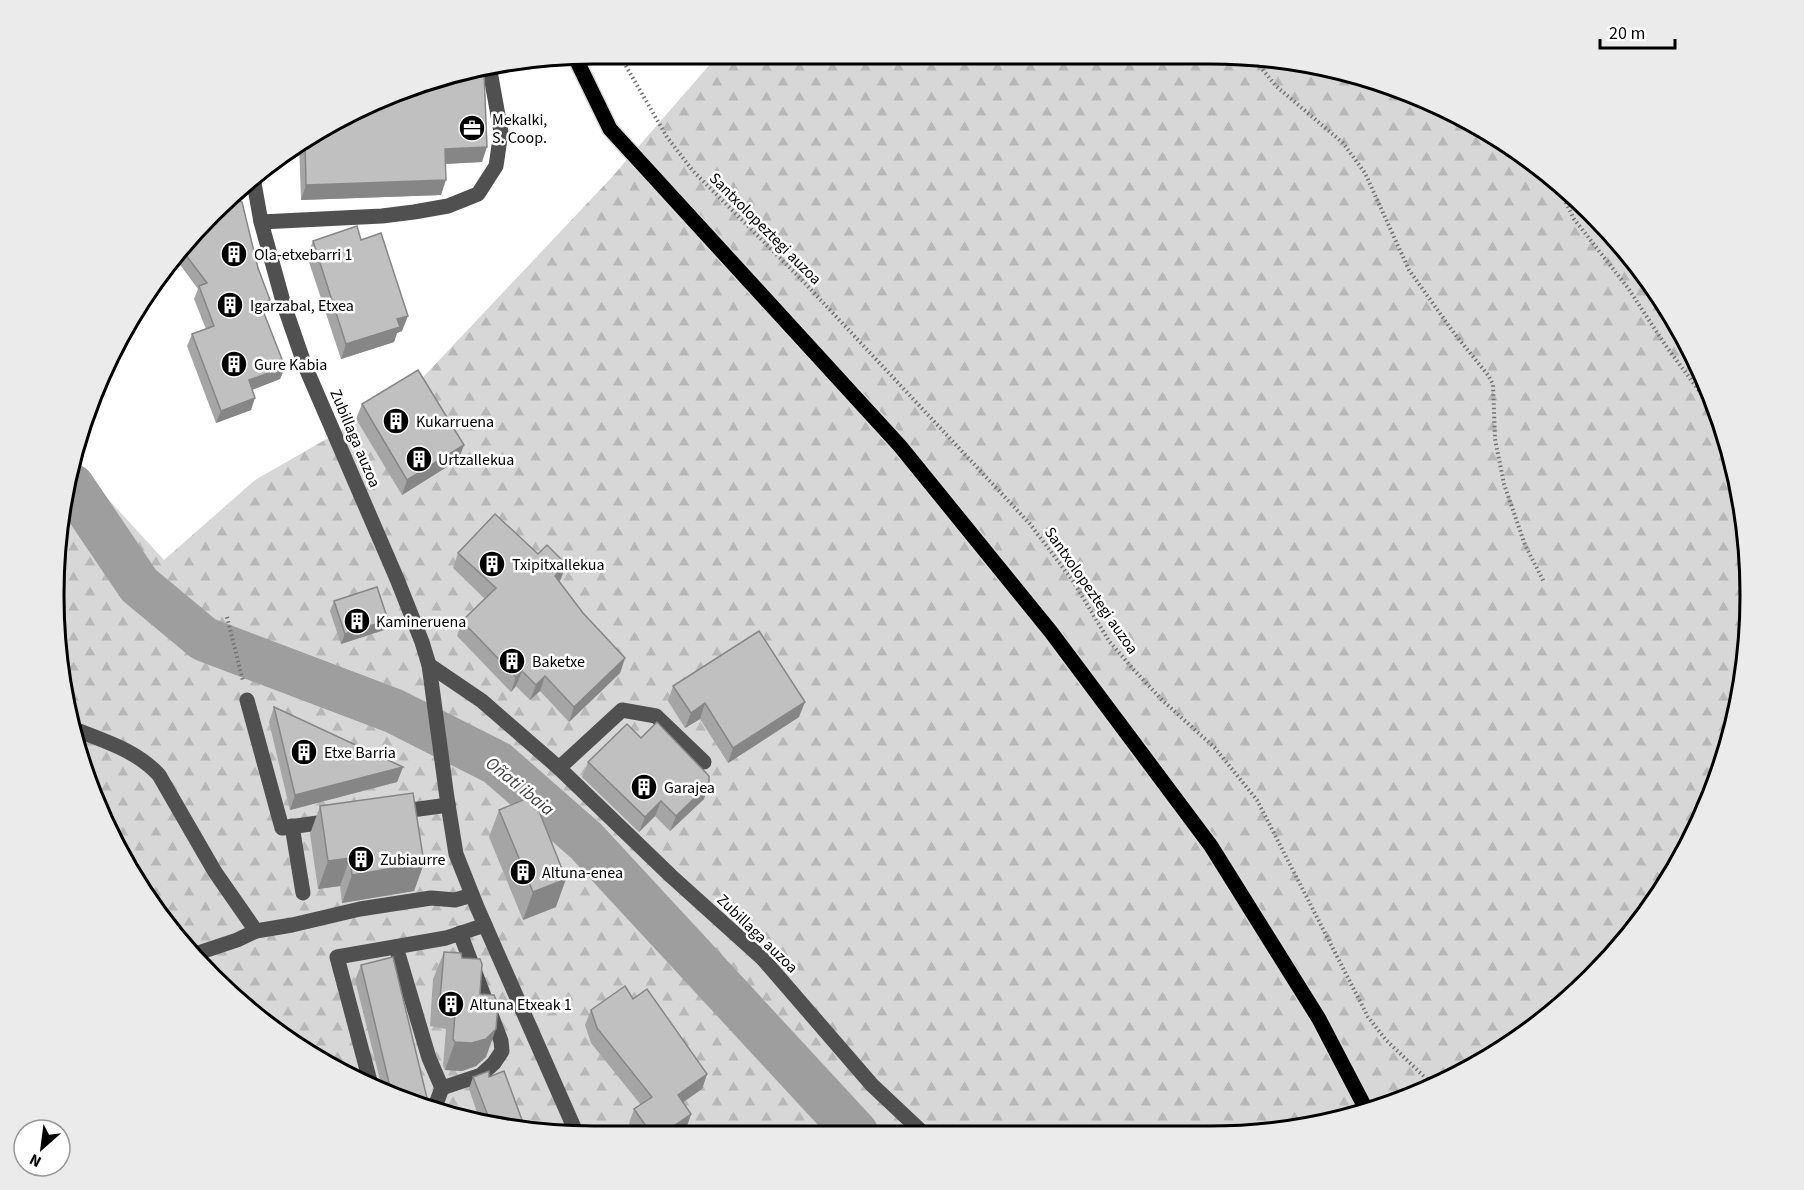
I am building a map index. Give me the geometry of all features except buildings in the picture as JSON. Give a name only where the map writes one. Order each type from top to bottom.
[{"type":"main road","points":[[579,65],[610,129],[900,446],[1051,632],[1211,846],[1319,1019],[1362,1102]]},
{"type":"street","points":[[261,222],[371,217],[414,212],[448,206],[478,194],[496,166],[501,132],[491,75]]},
{"type":"street","name":"Zubillaga auzoa","points":[[255,188],[261,222],[304,366],[422,642],[429,666],[456,854],[573,1125]]},
{"type":"street","name":"Zubillaga auzoa","points":[[429,666],[482,701],[559,768],[671,876],[763,959],[872,1085],[916,1126]]},
{"type":"street","points":[[248,700],[282,828],[348,819]]},
{"type":"street","points":[[559,768],[622,710],[656,716],[704,762]]},
{"type":"street","points":[[83,732],[135,755],[149,764],[159,775],[215,872],[256,931]]},
{"type":"street","points":[[381,814],[447,802]]},
{"type":"street","points":[[292,826],[303,893]]},
{"type":"street","points":[[202,951],[256,931],[360,909],[430,898],[455,900],[472,894]]},
{"type":"street","points":[[368,1075],[337,957],[446,938],[485,925]]},
{"type":"street","points":[[442,1088],[481,1075],[494,1063],[502,1051],[501,1041],[460,933]]},
{"type":"street","points":[[396,947],[429,1058],[442,1088],[437,1101]]},
{"type":"path","name":"Santxolopeztegi auzoa","points":[[625,64],[667,137],[693,171],[801,279],[1030,524],[1073,581],[1109,641],[1162,700],[1215,748],[1257,800],[1368,1017],[1386,1040],[1426,1079]]},
{"type":"path","points":[[1261,68],[1276,86],[1343,143],[1365,173],[1409,270],[1493,384],[1495,439],[1504,484],[1525,544],[1544,582]]},
{"type":"path","points":[[1566,203],[1574,219],[1628,288],[1697,388]]},
{"type":"path","points":[[227,617],[248,700]]},
{"type":"green space","points":[[710,64],[1209,64],[1278,69],[1346,83],[1412,105],[1444,119],[1504,154],[1559,196],[1584,220],[1608,245],[1650,300],[1685,360],[1699,392],[1711,424],[1729,492],[1735,526],[1740,595],[1735,664],[1729,698],[1711,766],[1699,798],[1685,830],[1650,890],[1608,945],[1584,970],[1559,994],[1504,1036],[1444,1071],[1412,1085],[1346,1107],[1278,1121],[1209,1126],[595,1126],[560,1124],[492,1115],[424,1097],[360,1071],[300,1036],[245,994],[196,945],[154,890],[119,830],[105,798],[93,766],[75,698],[66,630],[64,595],[69,526],[80,469],[164,560],[255,480],[410,391],[612,177]]},
{"type":"waterway","name":"Oñati ibaia","points":[[75,491],[139,585],[204,639],[394,711],[497,763],[586,841],[850,1126]]},
{"type":"place","name":"Mekalki, S. Coop.","points":[[472,128]]},
{"type":"place","name":"Ola-etxebarri 1","points":[[234,254]]},
{"type":"place","name":"Igarzabal, Etxea","points":[[230,305]]},
{"type":"place","name":"Gure Kabia","points":[[234,364]]},
{"type":"place","name":"Kukarruena","points":[[396,421]]},
{"type":"place","name":"Urtzallekua","points":[[419,459]]},
{"type":"place","name":"Txipitxallekua","points":[[492,564]]},
{"type":"place","name":"Kamineruena","points":[[357,621]]},
{"type":"place","name":"Baketxe","points":[[512,661]]},
{"type":"place","name":"Etxe Barria","points":[[304,752]]},
{"type":"place","name":"Garajea","points":[[644,787]]},
{"type":"place","name":"Zubiaurre","points":[[361,859]]},
{"type":"place","name":"Altuna-enea","points":[[523,872]]},
{"type":"place","name":"Altuna Etxeak 1","points":[[451,1004]]}]
